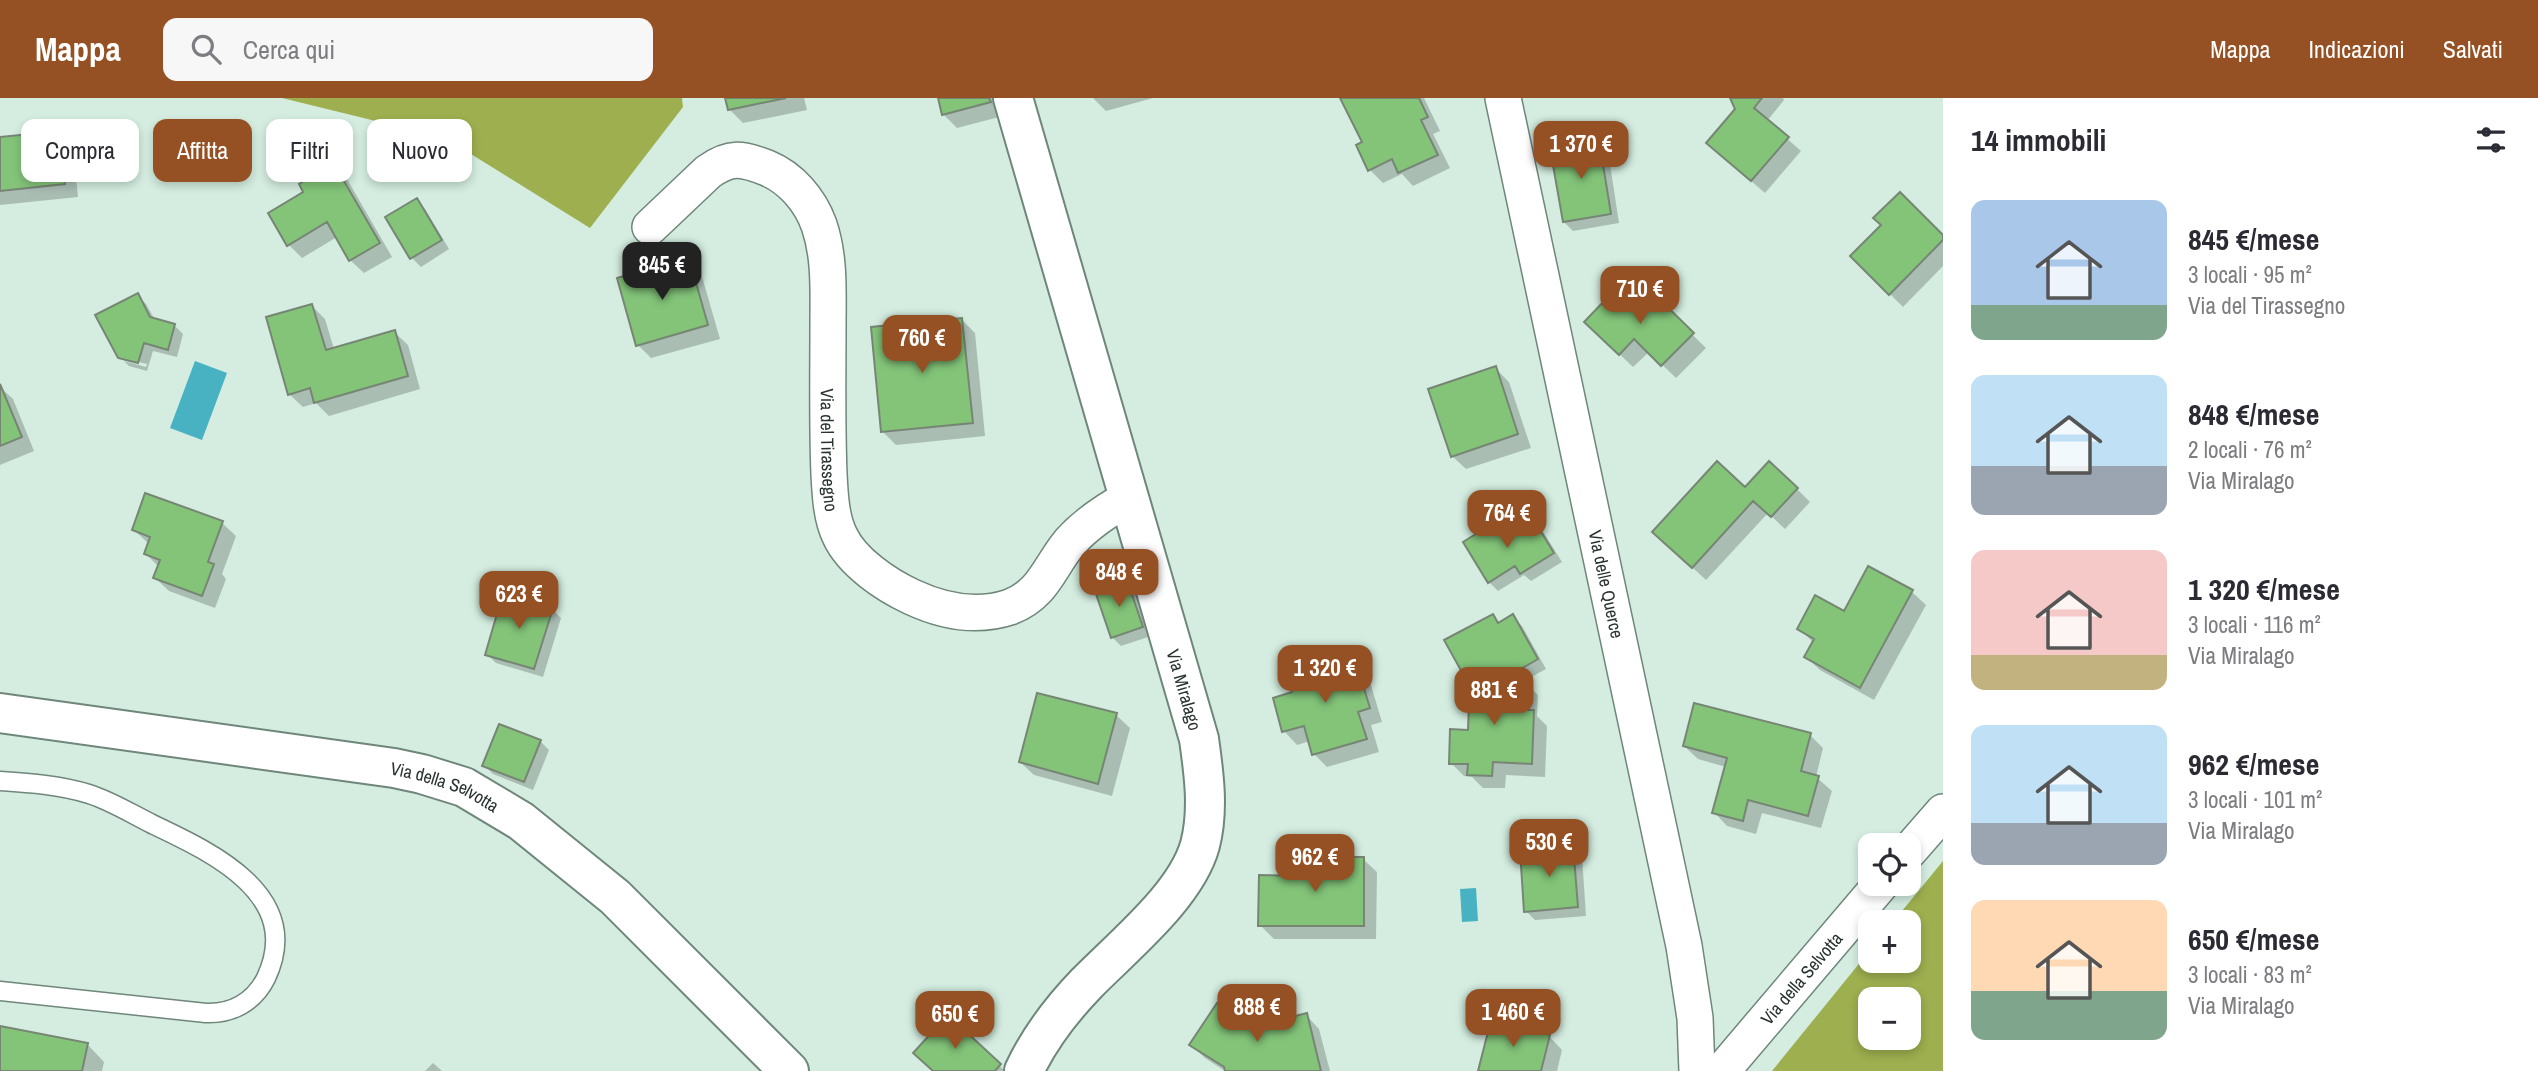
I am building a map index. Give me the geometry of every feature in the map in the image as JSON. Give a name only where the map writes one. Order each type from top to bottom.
[{"type":"street","name":"Via Miralago","points":[[1013,98],[1199,739],[1205,791],[1203,832],[1196,855],[1179,886],[1119,954],[1070,1001],[1037,1046],[1024,1071]]},
{"type":"street","name":"Via delle Querce","points":[[1503,98],[1685,946],[1695,1018],[1698,1071]]},
{"type":"street","name":"Via del Tirassegno","points":[[650,227],[708,172],[735,159],[756,164],[783,176],[806,199],[818,223],[827,261],[828,457],[830,494],[837,531],[855,557],[908,595],[926,603],[961,612],[1011,607],[1040,587],[1068,544],[1088,524],[1129,498]]},
{"type":"street","name":"Via della Selvotta","points":[[0,713],[394,768],[464,787],[521,821],[615,897],[789,1071]]},
{"type":"street","points":[[1921,837],[1943,812]]},
{"type":"street","name":"Via della Selvotta","points":[[1721,1071],[1871,896]]},
{"type":"lane","points":[[0,780],[51,785],[91,794],[207,850],[246,879],[259,894],[271,914],[275,932],[271,965],[257,992],[244,1004],[224,1013],[0,991]]},
{"type":"green space","points":[[282,98],[682,98],[683,107],[590,228],[472,155],[472,119],[368,119]]},
{"type":"green space","points":[[1943,861],[1943,1071],[1772,1071],[1858,965],[1858,973],[1921,973],[1921,910],[1903,910],[1914,896],[1921,896],[1921,888]]},
{"type":"water","points":[[195,361],[227,373],[202,440],[170,428]]},
{"type":"water","points":[[1476,888],[1478,921],[1462,922],[1460,889]]},
{"type":"building","points":[[725,98],[786,98],[728,110]]},
{"type":"building","points":[[938,98],[989,98],[991,102],[942,115]]},
{"type":"building","points":[[1340,98],[1419,98],[1428,117],[1421,120],[1438,155],[1398,173],[1392,159],[1368,171],[1356,145],[1362,142]]},
{"type":"building","points":[[1730,98],[1762,98],[1754,108],[1789,137],[1751,181],[1706,143],[1735,109]]},
{"type":"building","points":[[21,135],[21,182],[65,184],[0,191],[0,137]]},
{"type":"building","points":[[1599,140],[1611,214],[1563,222],[1550,148]]},
{"type":"building","points":[[344,182],[380,243],[349,261],[327,222],[287,246],[268,213],[303,192],[299,184]]},
{"type":"building","points":[[1900,192],[1943,235],[1943,240],[1889,295],[1850,256],[1881,225],[1873,218]]},
{"type":"building","points":[[417,198],[442,240],[410,259],[385,217]]},
{"type":"building","points":[[689,258],[708,325],[636,346],[617,278]]},
{"type":"building","points":[[1646,286],[1694,333],[1661,366],[1634,339],[1619,355],[1584,322],[1610,295],[1625,308]]},
{"type":"building","points":[[138,293],[150,317],[175,324],[168,350],[144,343],[138,363],[118,358],[95,315]]},
{"type":"building","points":[[312,304],[326,350],[395,330],[408,376],[314,403],[310,388],[288,395],[266,317]]},
{"type":"building","points":[[962,318],[973,423],[881,432],[871,327]]},
{"type":"building","points":[[1496,366],[1518,434],[1451,457],[1428,389]]},
{"type":"building","points":[[0,384],[22,437],[0,446]]},
{"type":"building","points":[[1717,461],[1745,487],[1769,461],[1798,488],[1771,517],[1753,501],[1692,568],[1652,532]]},
{"type":"building","points":[[145,493],[223,521],[208,562],[214,564],[202,596],[153,578],[160,560],[144,554],[150,537],[132,530]]},
{"type":"building","points":[[1497,521],[1508,539],[1535,522],[1554,553],[1520,574],[1515,566],[1488,583],[1463,542]]},
{"type":"building","points":[[1868,566],[1913,590],[1860,688],[1804,657],[1814,639],[1797,629],[1815,595],[1844,611]]},
{"type":"building","points":[[1127,580],[1143,627],[1111,638],[1095,591]]},
{"type":"building","points":[[503,593],[553,608],[534,669],[485,655]]},
{"type":"building","points":[[1493,614],[1498,623],[1513,614],[1538,659],[1512,674],[1463,674],[1444,640]]},
{"type":"building","points":[[1354,656],[1370,708],[1358,712],[1367,739],[1312,755],[1304,726],[1282,732],[1273,698],[1292,692],[1287,676]]},
{"type":"building","points":[[1470,678],[1525,680],[1524,710],[1534,710],[1532,764],[1493,762],[1492,776],[1467,775],[1468,764],[1449,764],[1450,729],[1468,730]]},
{"type":"building","points":[[1037,693],[1117,713],[1098,784],[1019,762]]},
{"type":"building","points":[[1694,703],[1811,733],[1801,771],[1819,776],[1808,816],[1748,800],[1743,821],[1712,813],[1727,758],[1683,746]]},
{"type":"building","points":[[499,724],[541,740],[524,782],[482,766]]},
{"type":"building","points":[[1573,845],[1578,907],[1524,912],[1520,850]]},
{"type":"building","points":[[1300,857],[1364,857],[1364,926],[1258,926],[1259,875],[1299,876]]},
{"type":"building","points":[[1217,1003],[1252,1027],[1307,1013],[1321,1071],[1225,1071],[1224,1067],[1189,1045]]},
{"type":"building","points":[[948,1015],[1001,1064],[995,1071],[933,1071],[913,1053]]},
{"type":"building","points":[[1491,1020],[1550,1035],[1541,1071],[1478,1071]]},
{"type":"building","points":[[0,1026],[88,1043],[82,1071],[0,1071]]}]
